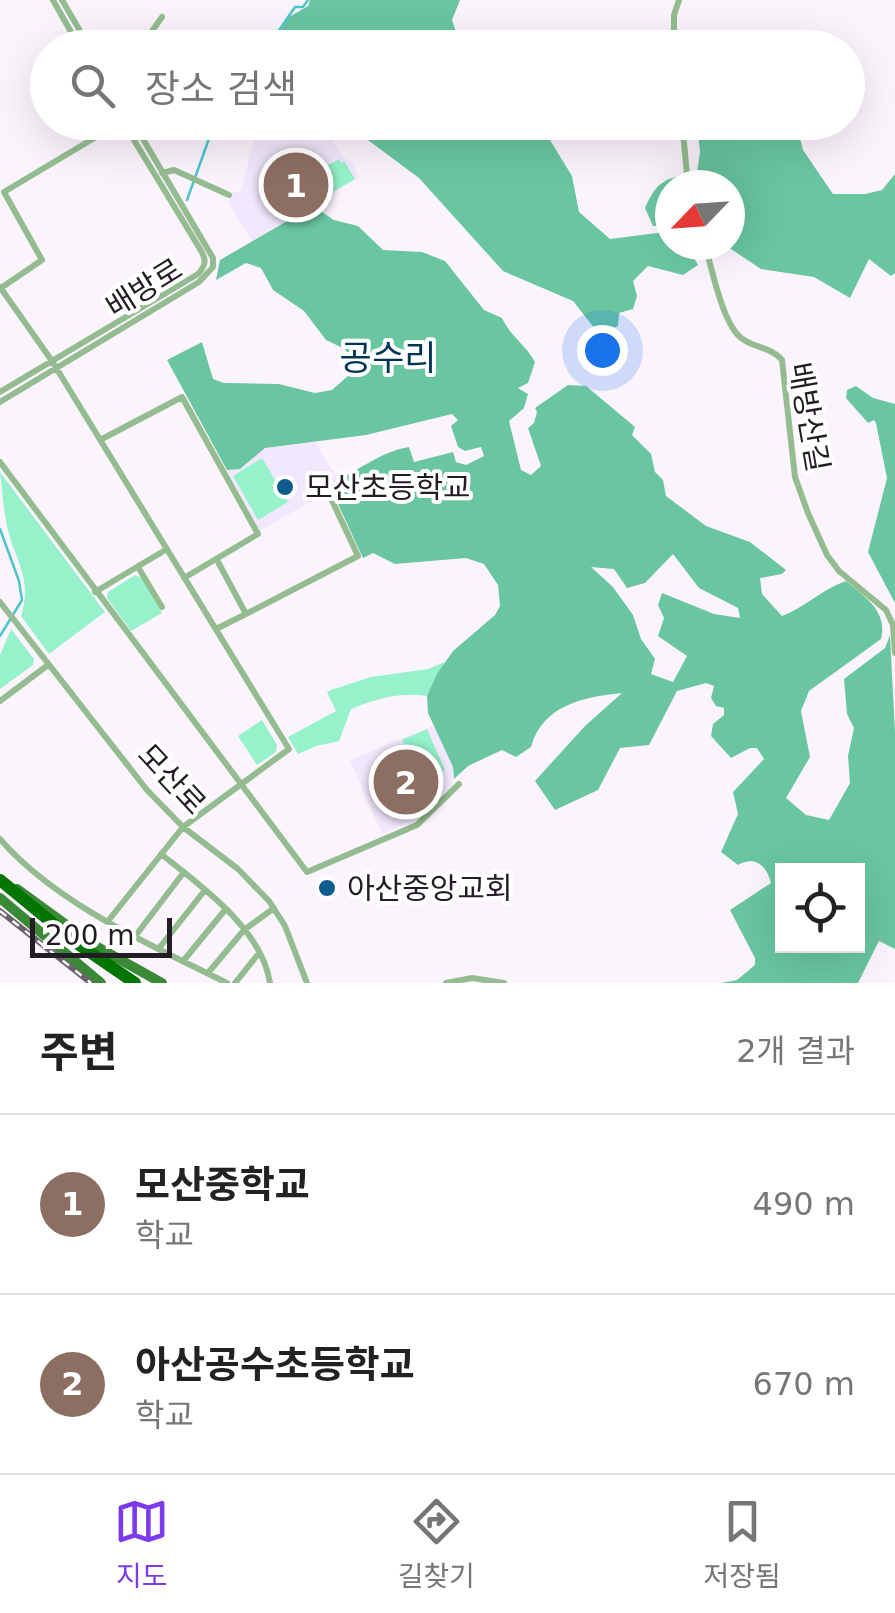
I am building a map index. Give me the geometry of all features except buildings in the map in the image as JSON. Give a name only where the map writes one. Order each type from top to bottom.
[{"type":"highway","points":[[0,882],[34,917],[124,983]]},
{"type":"highway","points":[[0,882],[135,983]]},
{"type":"main road","points":[[0,882],[28,894],[94,945],[162,983]]},
{"type":"main road","points":[[0,898],[102,983]]},
{"type":"street","points":[[53,0],[70,30]]},
{"type":"street","points":[[62,0],[80,30]]},
{"type":"street","points":[[674,30],[680,0]]},
{"type":"street","points":[[153,30],[162,17]]},
{"type":"street","points":[[92,140],[4,192],[42,260],[0,287],[54,364],[289,749],[183,827],[108,921]]},
{"type":"street","name":"배방로","points":[[0,402],[198,274],[204,266],[200,249],[133,140]]},
{"type":"street","name":"배방로","points":[[0,392],[208,276],[213,258],[143,140]]},
{"type":"street","points":[[684,140],[687,170]]},
{"type":"street","points":[[162,172],[174,170],[228,195]]},
{"type":"street","points":[[172,190],[176,178],[192,179]]},
{"type":"street","name":"배방산길","points":[[709,260],[735,332],[743,341],[767,348],[782,360],[801,495],[827,556],[886,610],[893,625],[895,654]]},
{"type":"street","points":[[100,440],[182,397],[258,534],[184,578]]},
{"type":"street","points":[[0,462],[308,872],[417,825],[459,784]]},
{"type":"street","points":[[216,630],[358,556],[328,492]]},
{"type":"street","points":[[95,592],[166,550]]},
{"type":"street","points":[[217,560],[246,614]]},
{"type":"street","points":[[138,566],[162,607]]},
{"type":"street","name":"모산로","points":[[2,605],[133,774],[183,827],[238,869],[274,908],[306,983]]},
{"type":"street","points":[[0,700],[48,664]]},
{"type":"street","points":[[0,840],[33,872],[108,921],[227,983]]},
{"type":"street","points":[[161,854],[205,890],[244,930],[270,983]]},
{"type":"street","points":[[136,935],[184,872]]},
{"type":"street","points":[[160,947],[205,890]]},
{"type":"street","points":[[208,973],[244,930],[274,908]]},
{"type":"street","points":[[184,960],[225,910]]},
{"type":"street","points":[[235,983],[258,953]]},
{"type":"street","points":[[446,983],[472,978],[504,983]]},
{"type":"shaded area","points":[[254,140],[335,140],[359,178],[252,241],[228,203],[232,193],[241,190]]},
{"type":"shaded area","name":"모산초등학교","points":[[315,442],[338,480],[337,486],[260,531],[227,470],[240,469],[265,448]]},
{"type":"shaded area","points":[[435,725],[453,767],[452,785],[422,816],[382,834],[350,760]]},
{"type":"green space","points":[[310,0],[460,0],[452,20],[455,30],[281,30],[289,17],[308,6]]},
{"type":"green space","points":[[368,140],[550,140],[572,176],[579,212],[610,239],[655,233],[655,260],[695,260],[698,265],[683,275],[648,266],[633,281],[637,296],[633,309],[619,313],[618,326],[599,334],[573,301],[503,271],[419,178]]},
{"type":"green space","points":[[699,140],[800,140],[833,194],[882,190],[895,174],[895,273],[891,276],[869,259],[850,298],[814,277],[761,269],[745,258],[745,170],[697,170]]},
{"type":"green space","points":[[339,159],[355,179],[308,206],[295,184]]},
{"type":"green space","points":[[654,191],[655,226],[653,226],[645,208]]},
{"type":"green space","points":[[313,206],[334,220],[358,226],[383,250],[422,252],[445,261],[484,310],[502,318],[535,362],[528,383],[518,388],[528,394],[524,408],[509,421],[521,470],[531,475],[541,466],[528,428],[534,423],[535,408],[568,385],[586,386],[635,427],[632,435],[651,454],[666,496],[706,526],[750,542],[786,570],[760,578],[762,594],[782,616],[846,581],[867,599],[881,620],[881,639],[809,691],[801,711],[810,757],[786,798],[806,815],[829,820],[850,783],[848,756],[854,728],[847,714],[844,679],[885,648],[890,635],[895,732],[895,949],[879,941],[858,983],[721,983],[737,980],[755,965],[730,910],[771,883],[759,864],[750,861],[738,865],[721,852],[738,814],[733,792],[764,759],[757,748],[731,758],[711,736],[713,724],[724,715],[724,708],[716,706],[711,698],[714,686],[706,683],[677,691],[649,745],[620,748],[598,790],[555,810],[535,781],[585,726],[622,693],[567,705],[545,721],[531,747],[516,757],[502,750],[468,766],[454,779],[453,767],[428,713],[427,696],[453,651],[495,615],[500,606],[498,585],[484,564],[466,558],[395,564],[373,553],[363,558],[331,489],[338,480],[399,449],[409,447],[414,462],[453,452],[456,462],[466,465],[484,456],[481,447],[465,451],[458,447],[451,426],[458,420],[452,414],[366,435],[265,448],[240,469],[227,470],[167,360],[202,342],[213,379],[224,383],[279,384],[315,393],[332,390],[349,375],[350,357],[345,349],[326,340],[304,311],[273,290],[261,268],[246,263],[216,280],[220,260]],"holes":[[[673,554],[699,588],[738,608],[740,618],[714,614],[662,593],[658,605],[664,618],[658,636],[687,656],[673,682],[651,674],[655,659],[641,639],[633,615],[613,587],[591,567],[614,569],[627,588],[645,583]]]},
{"type":"green space","points":[[856,386],[873,398],[895,404],[895,603],[868,552],[887,478],[876,423],[868,423],[846,398],[847,390]]},
{"type":"green space","points":[[262,458],[288,502],[258,520],[233,476]]},
{"type":"green space","points":[[0,472],[105,612],[49,654],[21,616],[24,578],[9,534]]},
{"type":"green space","points":[[135,575],[142,578],[162,613],[131,631],[107,598],[108,592]]},
{"type":"green space","points":[[11,629],[34,659],[33,665],[0,689],[0,655]]},
{"type":"green space","points":[[445,662],[427,696],[388,697],[351,709],[339,741],[298,754],[288,737],[336,711],[327,692],[331,690],[371,677],[428,669]]},
{"type":"green space","points":[[262,720],[277,745],[276,752],[257,765],[238,736]]},
{"type":"green space","points":[[427,729],[445,770],[421,781],[402,740]]},
{"type":"waterway","points":[[279,30],[295,7],[303,7],[308,0]]},
{"type":"waterway","points":[[187,200],[209,140]]},
{"type":"waterway","points":[[0,529],[22,600],[0,636]]},
{"type":"railway","points":[[0,911],[91,983]]},
{"type":"place","name":"모산중학교","points":[[296,185]]},
{"type":"place","name":"모산초등학교","points":[[285,487]]},
{"type":"place","name":"아산공수초등학교","points":[[406,782]]},
{"type":"place","name":"아산중앙교회","points":[[327,888]]},
{"type":"district","name":"공수리","points":[[388,358]]}]
